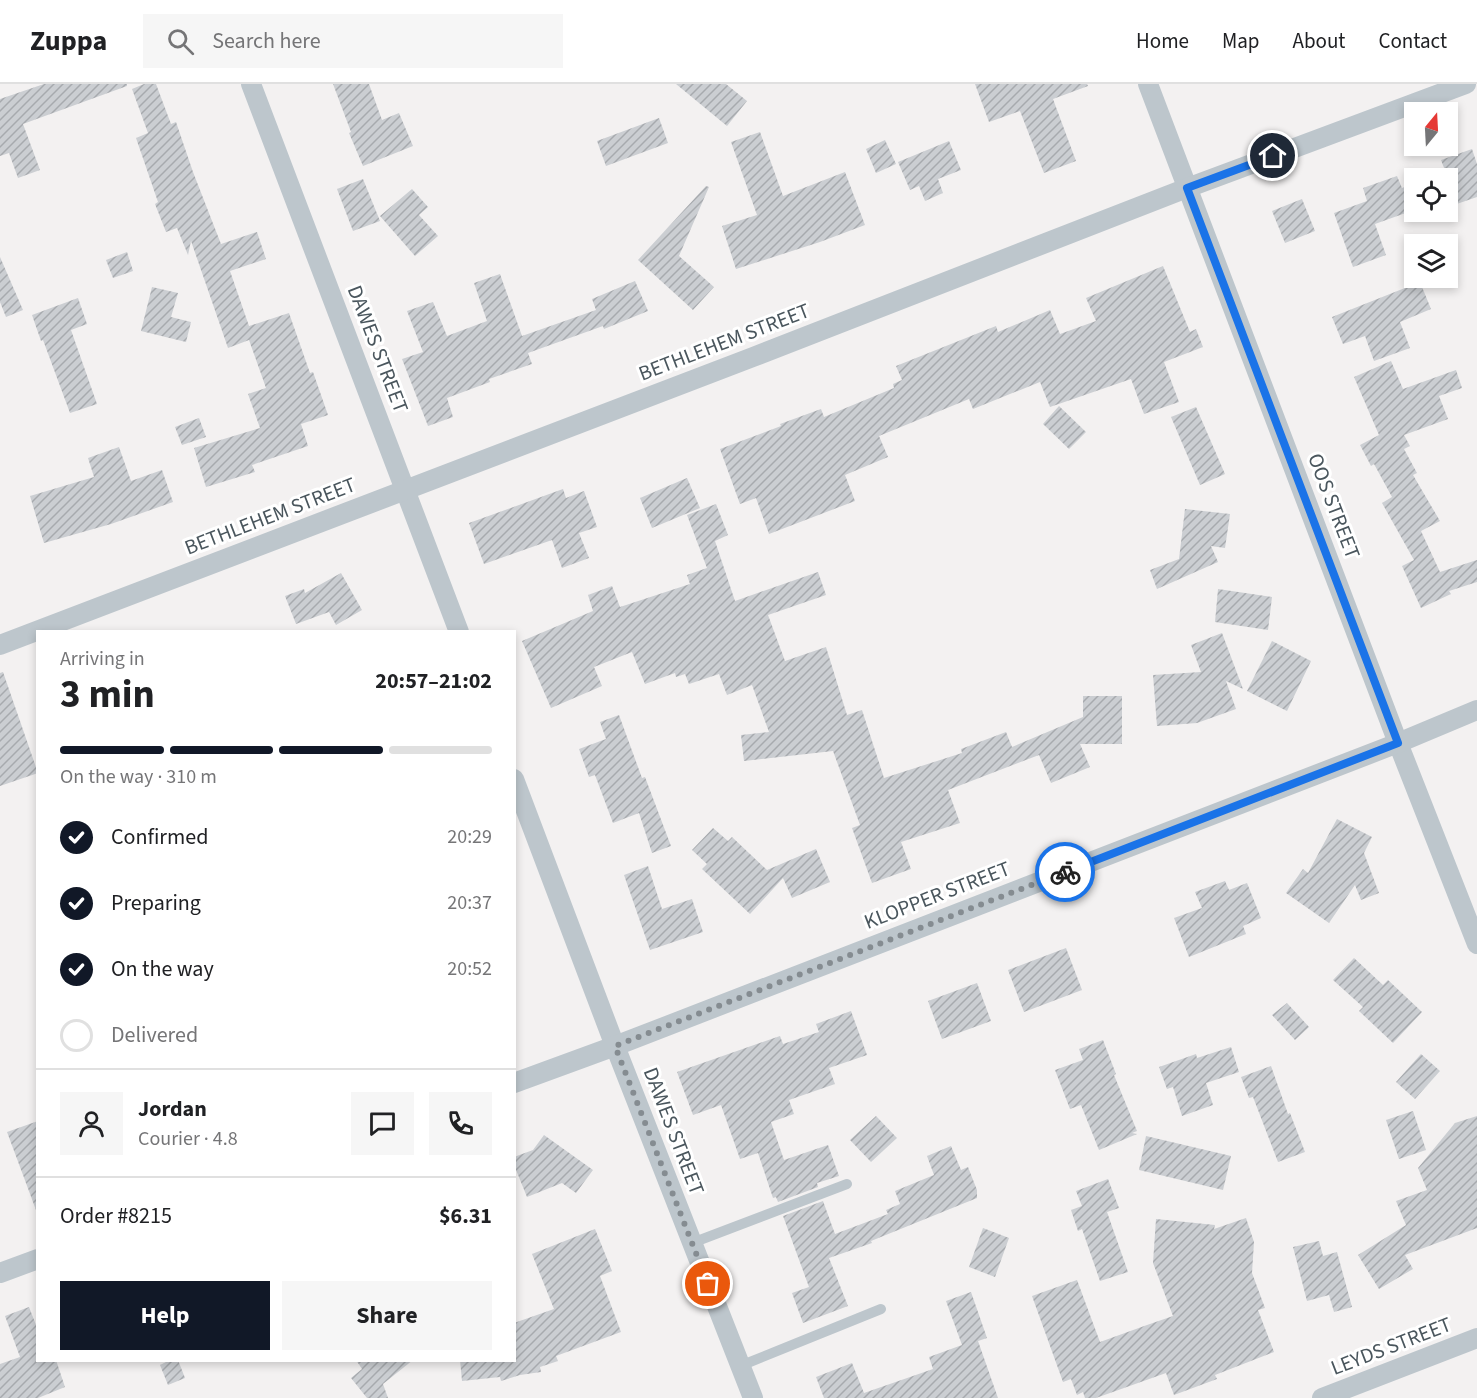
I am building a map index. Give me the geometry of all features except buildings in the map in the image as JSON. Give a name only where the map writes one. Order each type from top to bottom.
[{"type":"street","name":"DAWES STREET","points":[[251,84],[458,630]]},
{"type":"street","name":"OOS STREET","points":[[1148,84],[1398,743],[1477,944]]},
{"type":"street","name":"BETHLEHEM STREET","points":[[39,630],[1187,188],[1466,84]]},
{"type":"street","name":"BETHLEHEM STREET","points":[[0,645],[36,631]]},
{"type":"street","name":"KLOPPER STREET","points":[[516,1082],[1398,743],[1477,710]]},
{"type":"street","name":"DAWES STREET","points":[[516,784],[615,1046],[753,1398]]},
{"type":"street","points":[[0,1273],[36,1260]]},
{"type":"street","name":"LEYDS STREET","points":[[1322,1398],[1477,1338]]},
{"type":"lane","points":[[692,1243],[847,1184]]},
{"type":"lane","points":[[740,1365],[881,1310]]},
{"type":"way so far","points":[[708,1284],[615,1046],[1065,872]]},
{"type":"route","points":[[1065,872],[1398,743],[1187,188],[1273,156]]}]
